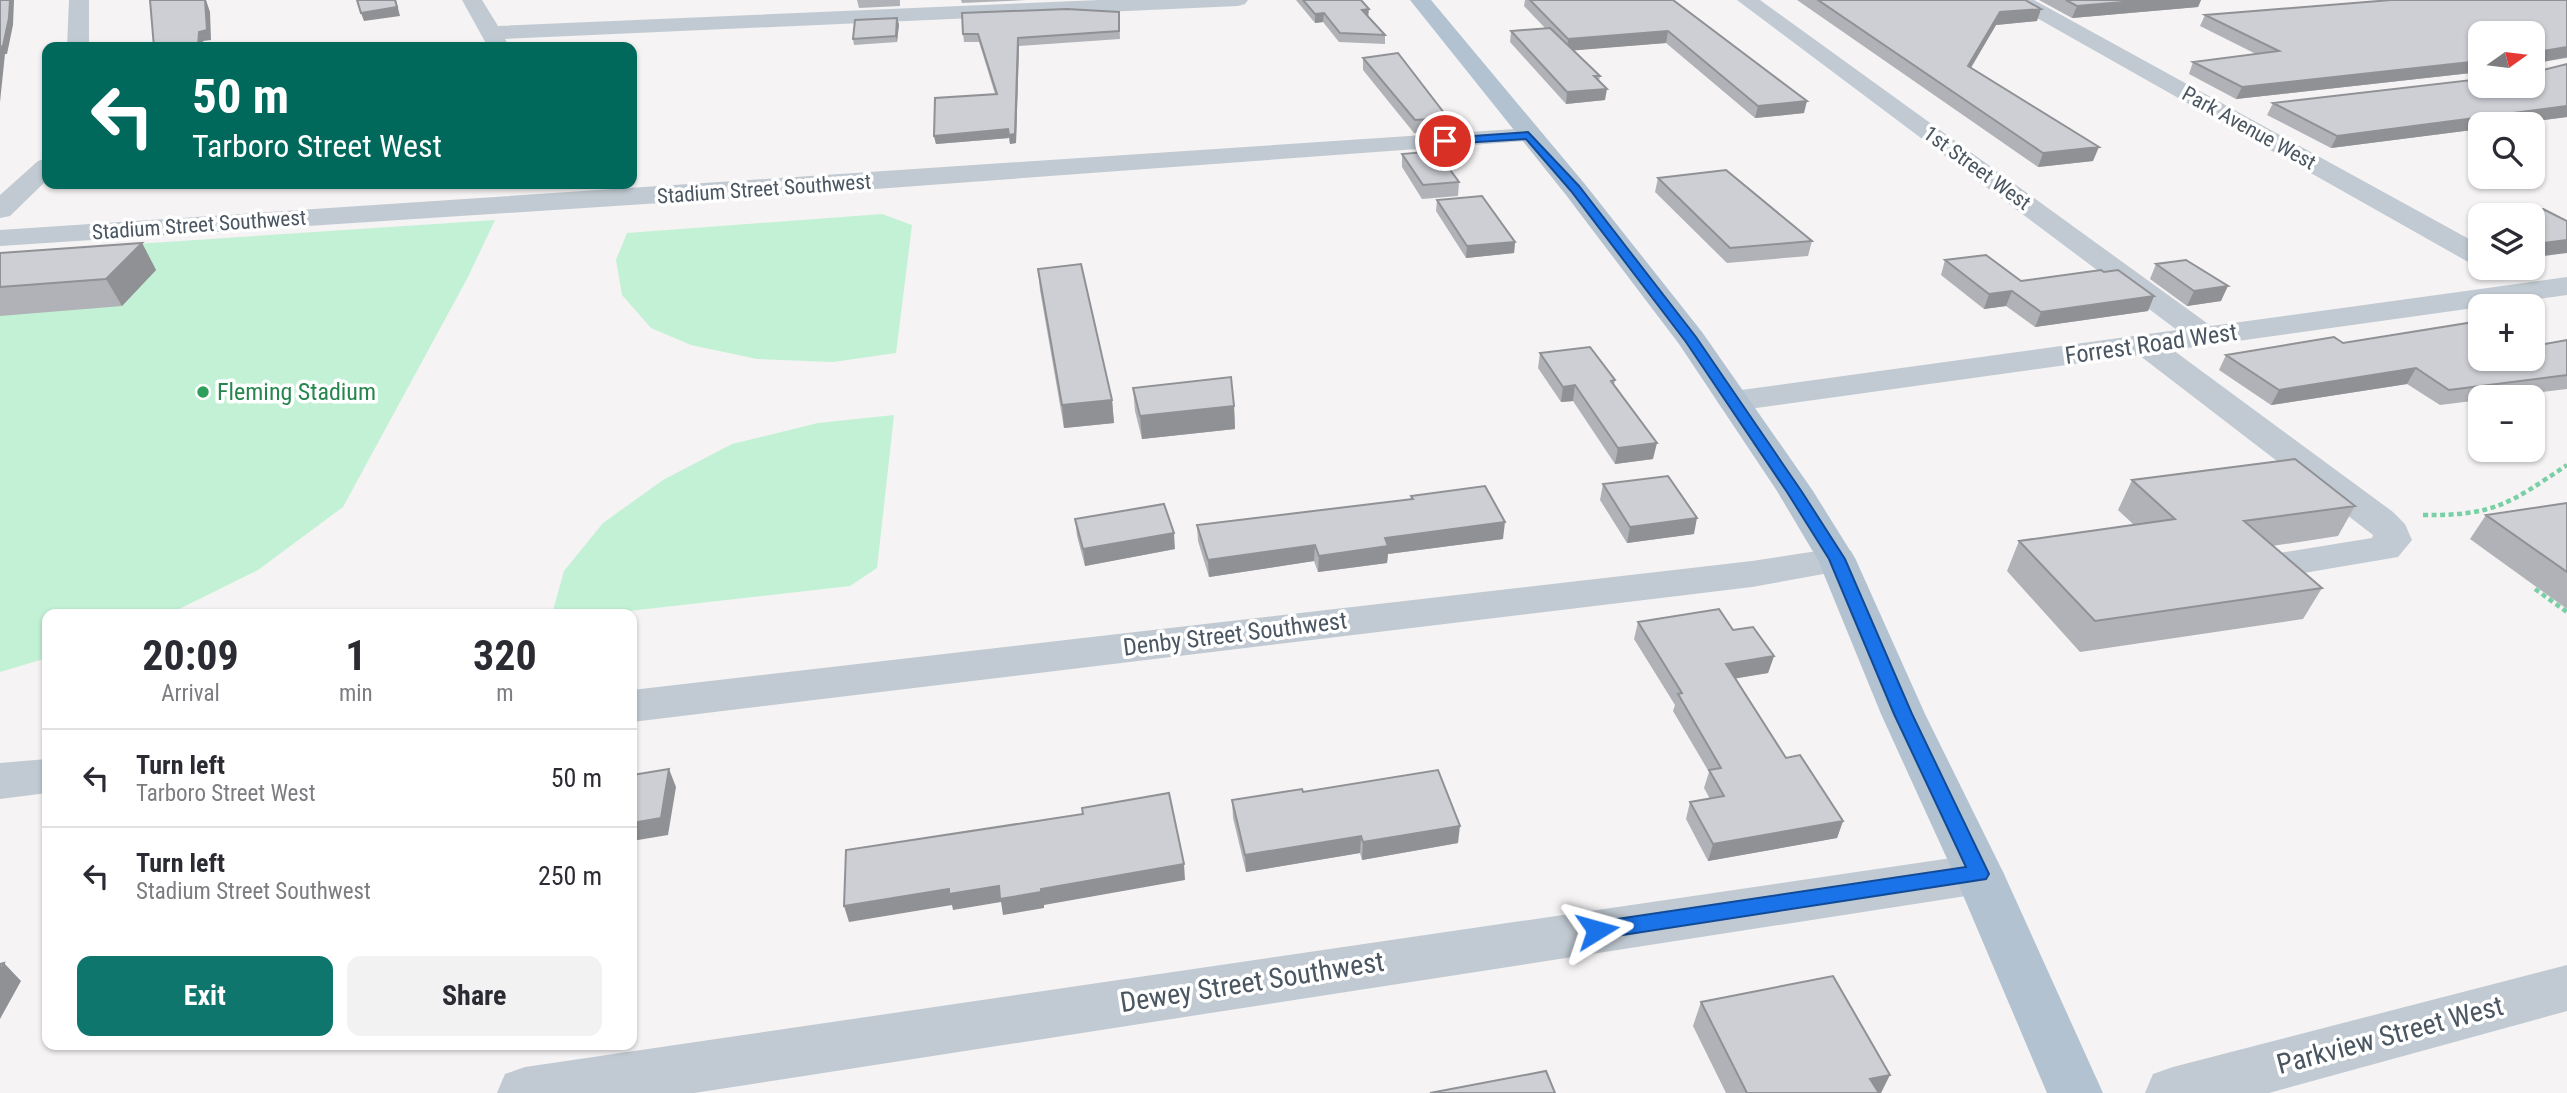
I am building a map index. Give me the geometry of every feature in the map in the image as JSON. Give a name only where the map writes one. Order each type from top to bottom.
[{"type":"main road","points":[[1420,0],[1575,189],[1691,339],[1837,559],[1903,714],[1979,874],[2075,1093]]},
{"type":"street","points":[[78,42],[79,0]]},
{"type":"street","points":[[472,0],[496,40],[582,30],[925,7],[1238,0]]},
{"type":"street","name":"1st Street West","points":[[1747,0],[2206,337]]},
{"type":"street","name":"Park Avenue West","points":[[2019,0],[2468,250]]},
{"type":"street","points":[[545,42],[582,30]]},
{"type":"street","points":[[2217,111],[2259,106]]},
{"type":"street","name":"Stadium Street Southwest","points":[[0,238],[1528,135]]},
{"type":"street","points":[[0,210],[42,171]]},
{"type":"street","points":[[447,209],[460,189]]},
{"type":"street","points":[[2531,280],[2553,288],[2567,306]]},
{"type":"street","name":"Forrest Road West","points":[[1734,401],[2553,288]]},
{"type":"street","points":[[2146,345],[2381,520],[2392,532],[2393,540],[2384,548],[2275,565]]},
{"type":"street","name":"Denby Street Southwest","points":[[637,705],[1738,575],[1837,559]]},
{"type":"street","points":[[0,781],[42,777]]},
{"type":"street","name":"Dewey Street Southwest","points":[[525,1093],[1979,874]]},
{"type":"street","name":"Parkview Street West","points":[[2173,1093],[2567,988]]},
{"type":"path","points":[[2415,515],[2440,516],[2496,508],[2513,501],[2567,465]]},
{"type":"path","points":[[2535,589],[2567,612]]},
{"type":"green space","points":[[882,214],[912,225],[896,353],[833,362],[757,359],[691,345],[651,328],[622,295],[616,260],[627,233]]},
{"type":"green space","name":"Fleming Stadium","points":[[495,220],[468,277],[343,507],[258,570],[179,609],[42,609],[42,659],[0,672],[0,253]]},
{"type":"green space","points":[[894,415],[877,568],[850,586],[637,610],[553,609],[564,571],[603,523],[663,480],[732,444],[818,423]]},
{"type":"building","points":[[0,0],[10,0],[9,18],[0,52]]},
{"type":"building","points":[[150,0],[205,0],[207,30],[199,32],[198,42],[154,42]]},
{"type":"building","points":[[357,0],[395,0],[397,7],[361,13]]},
{"type":"building","points":[[1303,0],[1361,0],[1369,9],[1362,10],[1385,35],[1340,33],[1324,13],[1315,14]]},
{"type":"building","points":[[1530,0],[1673,0],[1807,101],[1758,106],[1668,31],[1568,39]]},
{"type":"building","points":[[1818,0],[2025,0],[2041,9],[2000,12],[1968,66],[2099,147],[2043,153]]},
{"type":"building","points":[[2066,0],[2146,0],[2077,6]]},
{"type":"building","points":[[2391,0],[2567,0],[2567,47],[2545,51],[2545,21],[2468,21],[2468,62],[2242,87],[2193,62],[2279,51],[2205,15]]},
{"type":"building","points":[[1067,9],[1119,12],[1119,31],[1018,38],[1015,134],[1009,135],[1008,129],[934,136],[935,98],[997,94],[978,34],[963,34],[962,13]]},
{"type":"building","points":[[897,18],[896,36],[853,39],[855,20]]},
{"type":"building","points":[[1550,28],[1600,76],[1594,76],[1607,89],[1567,92],[1511,31]]},
{"type":"building","points":[[1398,53],[1448,118],[1415,120],[1363,58]]},
{"type":"building","points":[[2567,64],[2567,106],[2521,112],[2468,112],[2468,119],[2337,136],[2273,103],[2468,80],[2468,98],[2545,98],[2545,70]]},
{"type":"building","points":[[1436,151],[1459,182],[1423,185],[1402,154]]},
{"type":"building","points":[[1726,170],[1812,241],[1730,248],[1658,178]]},
{"type":"building","points":[[1482,196],[1515,242],[1467,246],[1437,200]]},
{"type":"building","points":[[2545,210],[2567,221],[2567,240],[2545,243]]},
{"type":"building","points":[[142,243],[106,279],[0,287],[0,253]]},
{"type":"building","points":[[1986,255],[2021,281],[2118,270],[2154,296],[2041,312],[2012,291],[1989,294],[1945,260]]},
{"type":"building","points":[[2186,260],[2228,286],[2194,291],[2156,264]]},
{"type":"building","points":[[1081,264],[1112,400],[1062,405],[1038,269]]},
{"type":"building","points":[[2468,323],[2468,371],[2545,371],[2545,344],[2567,340],[2567,375],[2468,385],[2468,388],[2449,390],[2416,368],[2279,390],[2226,355],[2334,337],[2343,343]]},
{"type":"building","points":[[1590,347],[1615,380],[1611,381],[1657,443],[1618,448],[1575,385],[1563,387],[1540,353]]},
{"type":"building","points":[[1231,377],[1234,406],[1140,416],[1133,388]]},
{"type":"building","points":[[2295,459],[2355,506],[2244,521],[2322,588],[2095,621],[2019,541],[2175,519],[2132,480]]},
{"type":"building","points":[[1668,476],[1697,518],[1630,527],[1603,484]]},
{"type":"building","points":[[1485,486],[1505,522],[1385,538],[1388,546],[1319,556],[1315,545],[1208,560],[1197,525],[1413,499],[1411,496]]},
{"type":"building","points":[[2567,503],[2567,572],[2486,515]]},
{"type":"building","points":[[1164,504],[1174,533],[1083,549],[1075,519]]},
{"type":"building","points":[[1719,609],[1733,630],[1753,627],[1774,656],[1726,664],[1786,758],[1800,755],[1843,821],[1713,844],[1690,802],[1724,796],[1709,770],[1721,768],[1678,694],[1682,693],[1638,622]]},
{"type":"building","points":[[669,769],[661,818],[637,822],[637,774]]},
{"type":"building","points":[[1438,770],[1460,826],[1363,842],[1361,836],[1245,855],[1232,800],[1302,789],[1303,792]]},
{"type":"building","points":[[1169,793],[1184,864],[1041,889],[1041,892],[1000,899],[999,886],[949,894],[949,889],[844,906],[846,850],[1083,814],[1082,808]]},
{"type":"building","points":[[1833,976],[1890,1075],[1870,1079],[1879,1093],[1747,1093],[1701,1002]]},
{"type":"building","points":[[1546,1071],[1555,1093],[1430,1093]]},
{"type":"place","name":"Fleming Stadium","points":[[203,392]]},
{"type":"route","points":[[1445,141],[1528,135],[1575,189],[1691,339],[1837,559],[1903,714],[1979,874],[1597,930]]}]
